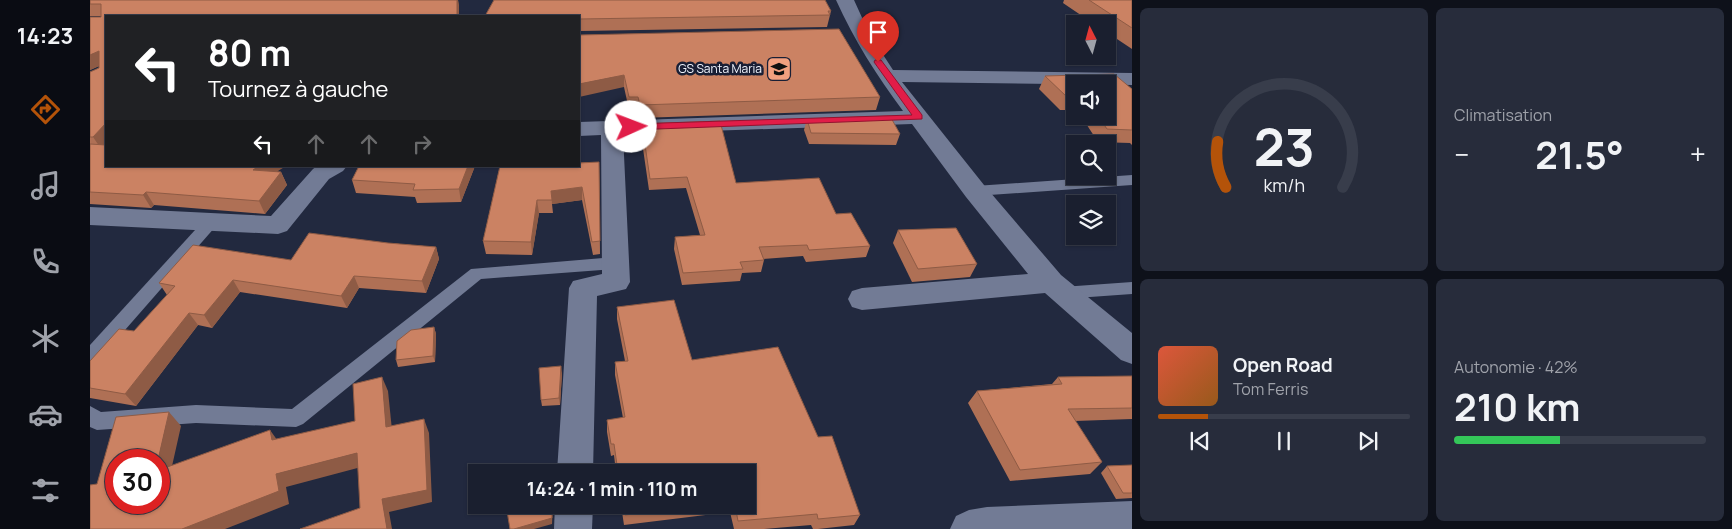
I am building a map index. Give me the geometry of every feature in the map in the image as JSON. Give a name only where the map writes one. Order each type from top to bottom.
[{"type":"street","points":[[844,0],[850,33],[887,76],[975,191],[1056,288],[1132,351]]},
{"type":"street","points":[[887,76],[1132,79]]},
{"type":"street","points":[[580,129],[919,117]]},
{"type":"street","points":[[575,464],[583,288],[616,282],[612,128]]},
{"type":"street","points":[[90,216],[278,225],[321,174],[333,167]]},
{"type":"street","points":[[862,299],[1056,288]]},
{"type":"street","points":[[573,529],[574,514]]},
{"type":"street","points":[[968,529],[1132,519]]},
{"type":"lane","points":[[975,191],[1132,180]]},
{"type":"lane","points":[[90,357],[211,222]]},
{"type":"lane","points":[[90,415],[97,421],[196,414],[296,418],[477,273],[616,263]]},
{"type":"lane","points":[[1056,288],[1132,288]]},
{"type":"building","points":[[90,0],[457,0],[457,15],[105,15],[105,124],[93,137],[90,137],[90,72],[99,68],[99,51],[90,55],[90,17],[101,17],[101,4],[90,4]]},
{"type":"building","points":[[494,0],[825,0],[831,11],[828,11],[830,15],[580,19],[580,15],[486,15]]},
{"type":"building","points":[[1089,0],[1132,0],[1132,28],[1116,18],[1116,15],[1112,15]]},
{"type":"building","points":[[839,29],[880,97],[640,105],[638,97],[629,97],[624,75],[580,84],[580,35]]},
{"type":"building","points":[[1114,74],[1115,75],[1080,75]]},
{"type":"building","points":[[1066,75],[1066,96],[1045,76]]},
{"type":"building","points":[[1116,76],[1132,89],[1132,130],[1107,129],[1104,125],[1116,125]]},
{"type":"building","points":[[890,116],[900,134],[811,133],[807,119]]},
{"type":"building","points":[[720,121],[736,183],[819,178],[836,214],[851,213],[870,246],[809,250],[807,245],[759,247],[764,260],[740,262],[743,269],[683,273],[675,237],[705,235],[687,177],[650,179],[642,124]]},
{"type":"building","points":[[90,144],[105,145],[105,167],[258,167],[253,170],[281,172],[259,201],[146,192],[143,195],[90,192]]},
{"type":"building","points":[[599,162],[600,241],[592,242],[582,187],[551,191],[552,200],[537,200],[531,242],[483,241],[500,167],[580,167],[580,163]]},
{"type":"building","points":[[358,167],[468,167],[459,189],[413,190],[415,184],[352,180]]},
{"type":"building","points":[[956,228],[977,264],[918,269],[898,230]]},
{"type":"building","points":[[309,233],[436,247],[422,281],[354,276],[341,296],[233,280],[204,315],[189,313],[125,394],[90,388],[90,361],[119,329],[134,331],[175,286],[159,283],[193,245],[291,260]]},
{"type":"building","points":[[674,300],[692,360],[778,347],[818,437],[832,436],[860,515],[818,519],[817,514],[738,521],[737,514],[756,514],[756,464],[617,464],[614,444],[611,444],[607,420],[625,417],[615,362],[628,361],[617,307]]},
{"type":"building","points":[[434,327],[433,356],[396,360],[397,341],[411,330]]},
{"type":"building","points":[[561,366],[559,398],[541,400],[539,368]]},
{"type":"building","points":[[1132,376],[1132,408],[1068,409],[1102,462],[1020,470],[977,391],[1062,384],[1058,377]]},
{"type":"building","points":[[382,377],[386,427],[424,419],[427,490],[382,499],[387,529],[300,529],[360,508],[357,453],[276,474],[279,491],[182,529],[90,529],[90,485],[97,484],[105,456],[105,514],[170,514],[170,466],[270,430],[272,440],[355,421],[353,384]]},
{"type":"building","points":[[169,412],[161,449],[107,449],[116,417]]},
{"type":"building","points":[[1132,465],[1132,493],[1123,493],[1107,466]]},
{"type":"building","points":[[508,514],[552,514],[552,518],[510,529]]},
{"type":"place","name":"GS Santa Maria","points":[[779,69]]},
{"type":"route","points":[[631,127],[919,117],[878,62]]}]
